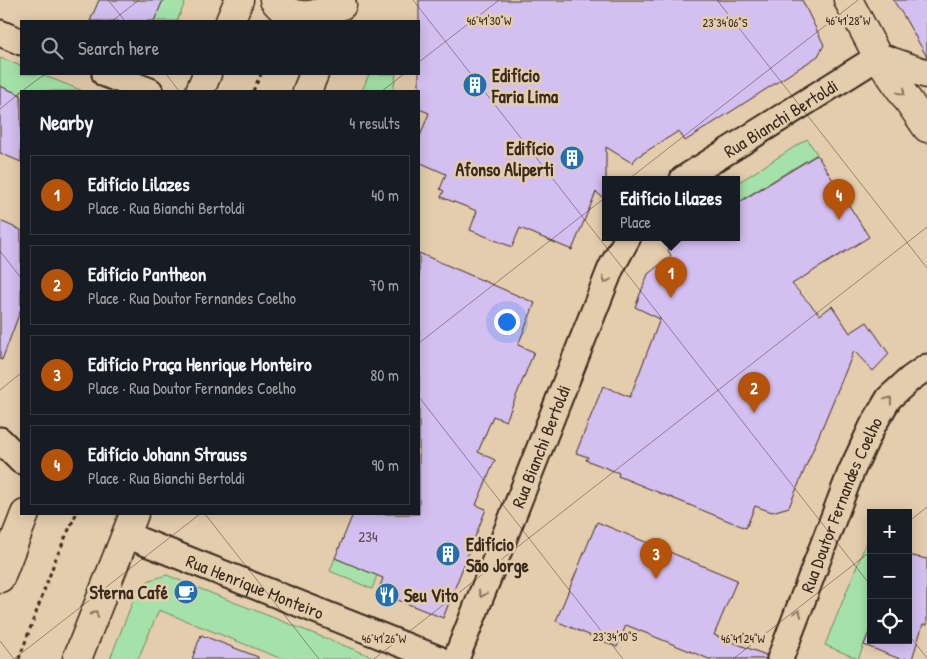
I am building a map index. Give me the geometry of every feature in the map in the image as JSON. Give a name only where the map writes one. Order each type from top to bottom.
[{"type":"main road","points":[[230,20],[239,0]]},
{"type":"main road","points":[[274,0],[286,11],[300,16],[321,14],[340,9]]},
{"type":"main road","points":[[848,0],[878,57],[927,128]]},
{"type":"main road","points":[[878,57],[927,74]]},
{"type":"main road","points":[[200,90],[207,75]]},
{"type":"main road","points":[[308,90],[314,75]]},
{"type":"main road","points":[[0,578],[25,515]]},
{"type":"main road","points":[[77,659],[130,524]]},
{"type":"street","points":[[0,34],[20,42]]},
{"type":"street","name":"Rua Bianchi Bertoldi","points":[[687,176],[878,57]]},
{"type":"street","points":[[108,75],[147,90]]},
{"type":"street","name":"Rua Bianchi Bertoldi","points":[[456,659],[611,268],[626,241]]},
{"type":"street","name":"Rua Doutor Fernandes Coelho","points":[[780,659],[851,472],[873,426],[889,398],[927,367]]},
{"type":"street","points":[[0,440],[20,460]]},
{"type":"street","name":"Rua Henrique Monteiro","points":[[130,524],[439,659]]},
{"type":"path","points":[[253,90],[260,75]]},
{"type":"path","points":[[19,659],[56,558],[76,515]]},
{"type":"green space","points":[[163,0],[186,0],[177,20],[154,20]]},
{"type":"green space","points":[[0,58],[20,66],[20,75],[43,75],[80,90],[20,90],[20,95],[0,86]]},
{"type":"green space","points":[[369,75],[396,75],[393,90],[362,90]]},
{"type":"green space","points":[[807,139],[817,154],[746,197],[740,212],[740,181]]},
{"type":"green space","points":[[867,541],[867,637],[858,659],[825,645]]},
{"type":"green space","points":[[335,558],[377,575],[372,589],[330,571]]},
{"type":"green space","points":[[167,575],[378,659],[282,659],[159,610],[138,659],[110,659],[138,588],[150,580]]},
{"type":"building","points":[[99,0],[163,0],[154,20],[90,20]]},
{"type":"building","points":[[419,0],[802,0],[824,45],[818,56],[685,141],[679,131],[637,157],[632,163],[606,147],[606,176],[602,176],[602,197],[596,192],[572,250],[520,228],[512,247],[470,230],[477,211],[441,197],[444,191],[440,189],[446,174],[420,162],[420,136],[429,113],[420,109]]},
{"type":"building","points":[[893,0],[927,0],[927,57],[903,15]]},
{"type":"building","points":[[0,86],[20,95],[20,162],[0,153]]},
{"type":"building","points":[[817,155],[869,237],[792,284],[820,315],[832,306],[850,333],[867,322],[889,354],[873,371],[854,351],[789,507],[772,512],[755,506],[746,528],[618,476],[619,473],[586,460],[588,457],[576,453],[603,386],[630,397],[660,319],[635,307],[648,274],[671,256],[668,250],[674,241],[740,241],[740,202]]},
{"type":"building","points":[[0,221],[20,230],[20,312],[2,360],[0,359]]},
{"type":"building","points":[[420,253],[535,303],[518,345],[534,352],[506,421],[493,416],[478,452],[495,460],[476,505],[486,509],[443,618],[378,592],[383,578],[335,558],[353,515],[420,515]]},
{"type":"building","points":[[597,522],[737,580],[714,635],[766,655],[766,659],[709,659],[626,625],[617,647],[556,621]]},
{"type":"building","points":[[912,556],[927,559],[927,625],[923,624],[912,659],[900,659],[864,645],[867,637],[867,644],[912,644]]},
{"type":"building","points":[[201,635],[258,657],[258,659],[192,659]]},
{"type":"place","name":"Edifício Faria Lima","points":[[475,85]]},
{"type":"place","name":"Edifício Afonso Aliperti","points":[[572,158]]},
{"type":"place","name":"Edifício Johann Strauss","points":[[839,220]]},
{"type":"place","name":"Edifício Lilazes","points":[[671,298]]},
{"type":"place","name":"Edifício Pantheon","points":[[754,413]]},
{"type":"place","name":"Edifício São Jorge","points":[[448,554]]},
{"type":"place","name":"Edifício Praça Henrique Monteiro","points":[[656,579]]},
{"type":"place","name":"Sterna Café","points":[[186,592]]},
{"type":"place","name":"Seu Vito","points":[[387,595]]}]
